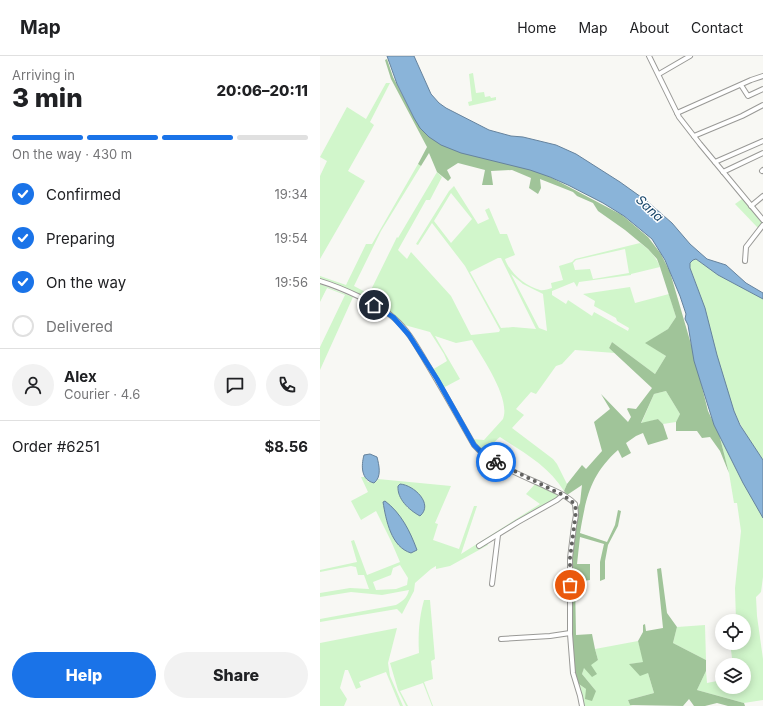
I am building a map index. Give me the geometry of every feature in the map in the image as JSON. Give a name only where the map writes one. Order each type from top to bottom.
[{"type":"street","points":[[650,56],[677,113],[763,220]]},
{"type":"street","points":[[659,74],[690,56]]},
{"type":"street","points":[[677,113],[763,76]]},
{"type":"street","points":[[741,85],[748,96],[763,89]]},
{"type":"street","points":[[694,136],[742,116],[763,104]]},
{"type":"street","points":[[715,162],[763,140]]},
{"type":"street","points":[[723,172],[763,153]]},
{"type":"street","points":[[751,206],[763,196]]},
{"type":"street","points":[[745,261],[746,247],[763,225]]},
{"type":"street","points":[[320,281],[350,293],[384,310],[400,324],[421,353],[478,450],[498,463],[563,495],[573,502],[576,509],[570,558],[570,633],[573,673],[582,706]]},
{"type":"street","points":[[479,546],[563,495]]},
{"type":"street","points":[[492,584],[498,535]]},
{"type":"street","points":[[501,639],[550,636],[570,633]]},
{"type":"green space","points":[[387,59],[393,77],[413,116],[426,134],[443,144],[465,153],[535,170],[622,215],[648,237],[661,254],[670,272],[693,351],[708,411],[719,434],[729,473],[720,451],[710,437],[702,438],[697,431],[676,431],[676,422],[680,414],[666,391],[654,394],[641,423],[658,419],[663,424],[668,439],[648,445],[643,433],[636,436],[626,443],[631,453],[622,458],[618,450],[609,459],[595,478],[587,498],[580,533],[607,542],[615,525],[618,510],[621,511],[618,526],[608,545],[605,561],[605,579],[600,581],[600,562],[604,544],[580,537],[577,564],[590,564],[590,580],[575,582],[576,635],[592,634],[598,660],[591,665],[597,674],[592,677],[584,668],[582,674],[596,691],[592,701],[585,699],[586,689],[576,682],[572,654],[571,564],[582,485],[567,495],[564,491],[567,484],[582,465],[586,469],[602,451],[594,422],[610,409],[601,394],[628,422],[631,417],[627,409],[636,409],[652,388],[609,348],[612,342],[655,374],[666,356],[645,343],[668,329],[676,317],[657,259],[648,249],[625,230],[598,211],[593,203],[577,196],[573,192],[540,179],[541,188],[538,194],[529,188],[531,178],[512,170],[491,171],[493,185],[482,185],[485,170],[458,163],[447,170],[451,178],[448,181],[437,172],[429,153],[421,166],[418,164],[427,147],[391,79],[385,60]]},
{"type":"green space","points":[[473,73],[476,93],[484,92],[485,97],[496,97],[496,100],[469,106],[468,102],[472,101],[469,74]]},
{"type":"green space","points":[[386,83],[390,83],[370,122],[374,125],[348,171],[365,181],[320,259],[320,176],[327,161],[320,157],[347,107],[366,119]]},
{"type":"green space","points":[[418,164],[421,166],[381,231],[354,286],[369,294],[397,237],[398,238],[437,172],[442,177],[430,200],[426,200],[398,250],[407,259],[411,252],[451,296],[471,335],[499,332],[500,330],[465,266],[432,223],[418,245],[416,244],[449,191],[454,186],[478,224],[489,219],[485,210],[489,208],[500,234],[507,234],[515,255],[505,259],[510,269],[529,286],[540,290],[552,288],[551,283],[563,280],[559,266],[572,262],[575,259],[640,243],[647,248],[657,260],[660,267],[631,275],[579,282],[577,287],[574,282],[552,291],[552,295],[566,304],[568,300],[592,316],[594,312],[628,331],[629,328],[617,321],[616,318],[594,306],[595,301],[583,294],[630,287],[635,303],[669,294],[676,317],[668,329],[646,343],[666,356],[655,374],[612,342],[609,348],[615,353],[575,350],[562,364],[556,366],[536,394],[531,392],[516,409],[524,415],[512,428],[553,459],[567,484],[564,491],[551,474],[535,460],[500,437],[495,442],[491,450],[493,460],[481,452],[472,439],[484,440],[503,419],[504,410],[503,400],[494,378],[472,340],[456,343],[435,336],[460,379],[443,388],[432,370],[447,361],[430,332],[401,324],[379,307],[320,281],[320,276],[346,285],[366,244],[372,244]],"holes":[[[451,193],[472,219],[451,243],[434,221]],[[625,249],[629,273],[593,279],[590,269],[575,270],[573,263],[576,260]],[[498,258],[501,258],[536,329],[513,327],[501,328],[470,272]],[[511,274],[523,284],[543,294],[547,331],[539,328]]]},
{"type":"green space","points":[[742,199],[763,222],[758,228],[735,204]]},
{"type":"green space","points":[[696,259],[718,275],[763,299],[763,460],[735,413],[722,377],[703,304],[690,268],[690,263]]},
{"type":"green space","points":[[320,284],[353,297],[320,370],[320,347],[345,295],[327,288],[320,302]]},
{"type":"green space","points":[[666,391],[680,414],[676,422],[663,424],[658,419],[641,424],[654,394]]},
{"type":"green space","points":[[719,434],[763,516],[763,577],[761,592],[756,597],[763,659],[763,700],[744,703],[697,690],[706,671],[707,683],[715,681],[715,694],[751,694],[751,658],[732,658],[731,650],[751,650],[751,614],[736,614],[735,588],[741,531],[737,503],[734,503],[729,473]]},
{"type":"green space","points":[[361,477],[365,477],[368,482],[377,481],[378,479],[451,486],[435,523],[438,524],[433,540],[459,549],[474,506],[477,506],[461,554],[540,504],[526,494],[536,483],[560,497],[486,542],[488,545],[450,566],[436,569],[436,566],[431,569],[415,583],[414,591],[402,614],[397,609],[320,622],[320,619],[396,605],[404,599],[408,593],[409,590],[382,595],[351,592],[320,597],[320,593],[350,588],[369,589],[364,575],[358,575],[356,567],[351,566],[320,572],[320,570],[357,562],[351,541],[354,540],[367,575],[400,562],[376,511],[361,520],[351,501],[368,492]],"holes":[[[398,492],[421,496],[424,509],[408,508]],[[400,565],[408,578],[407,585],[396,589],[376,590],[373,582],[391,575],[393,568]]]},
{"type":"green space","points":[[661,568],[667,613],[677,627],[673,643],[706,660],[706,671],[697,690],[744,703],[745,706],[728,706],[717,703],[705,706],[694,706],[689,699],[683,706],[630,705],[628,700],[654,693],[648,673],[640,676],[629,664],[643,662],[638,641],[643,632],[643,625],[645,624],[646,631],[663,628],[657,569]]},
{"type":"green space","points":[[424,600],[430,600],[435,659],[431,661],[433,679],[424,682],[433,706],[423,683],[400,691],[408,706],[406,706],[398,690],[390,663],[419,653],[419,626]]},
{"type":"green space","points":[[705,625],[706,660],[673,643],[677,627]]},
{"type":"green space","points":[[397,628],[388,663],[390,676],[403,706],[400,706],[386,672],[359,682],[361,687],[356,689],[348,670],[345,670],[340,688],[347,699],[344,706],[320,706],[320,643]]},
{"type":"green space","points":[[638,641],[644,662],[630,664],[648,673],[654,693],[628,700],[630,705],[633,706],[583,706],[576,682],[586,689],[596,691],[582,674],[584,667],[598,660],[595,649]]},
{"type":"water","name":"Sana","points":[[387,56],[414,56],[431,94],[446,108],[489,130],[556,145],[576,154],[648,202],[672,223],[690,244],[707,259],[726,265],[746,283],[763,293],[763,299],[718,275],[696,259],[690,263],[690,268],[705,308],[734,411],[740,425],[763,460],[763,518],[743,483],[714,425],[694,361],[688,325],[685,319],[686,314],[680,296],[665,260],[652,239],[624,216],[603,203],[568,185],[530,170],[461,153],[441,145],[429,137],[420,128],[414,118],[397,84]]},
{"type":"water","points":[[370,454],[377,457],[379,467],[378,478],[374,483],[364,476],[362,468],[364,455]]},
{"type":"water","points":[[400,484],[416,491],[424,501],[424,511],[420,516],[404,504],[398,491],[398,486]]},
{"type":"water","points":[[385,501],[396,511],[404,523],[417,550],[411,553],[404,550],[394,539],[386,517],[383,502]]},
{"type":"way so far","points":[[496,462],[563,495],[575,504],[576,515],[570,558],[570,585]]},
{"type":"route","points":[[374,305],[393,317],[409,335],[437,379],[474,445],[483,454],[496,462]]}]
